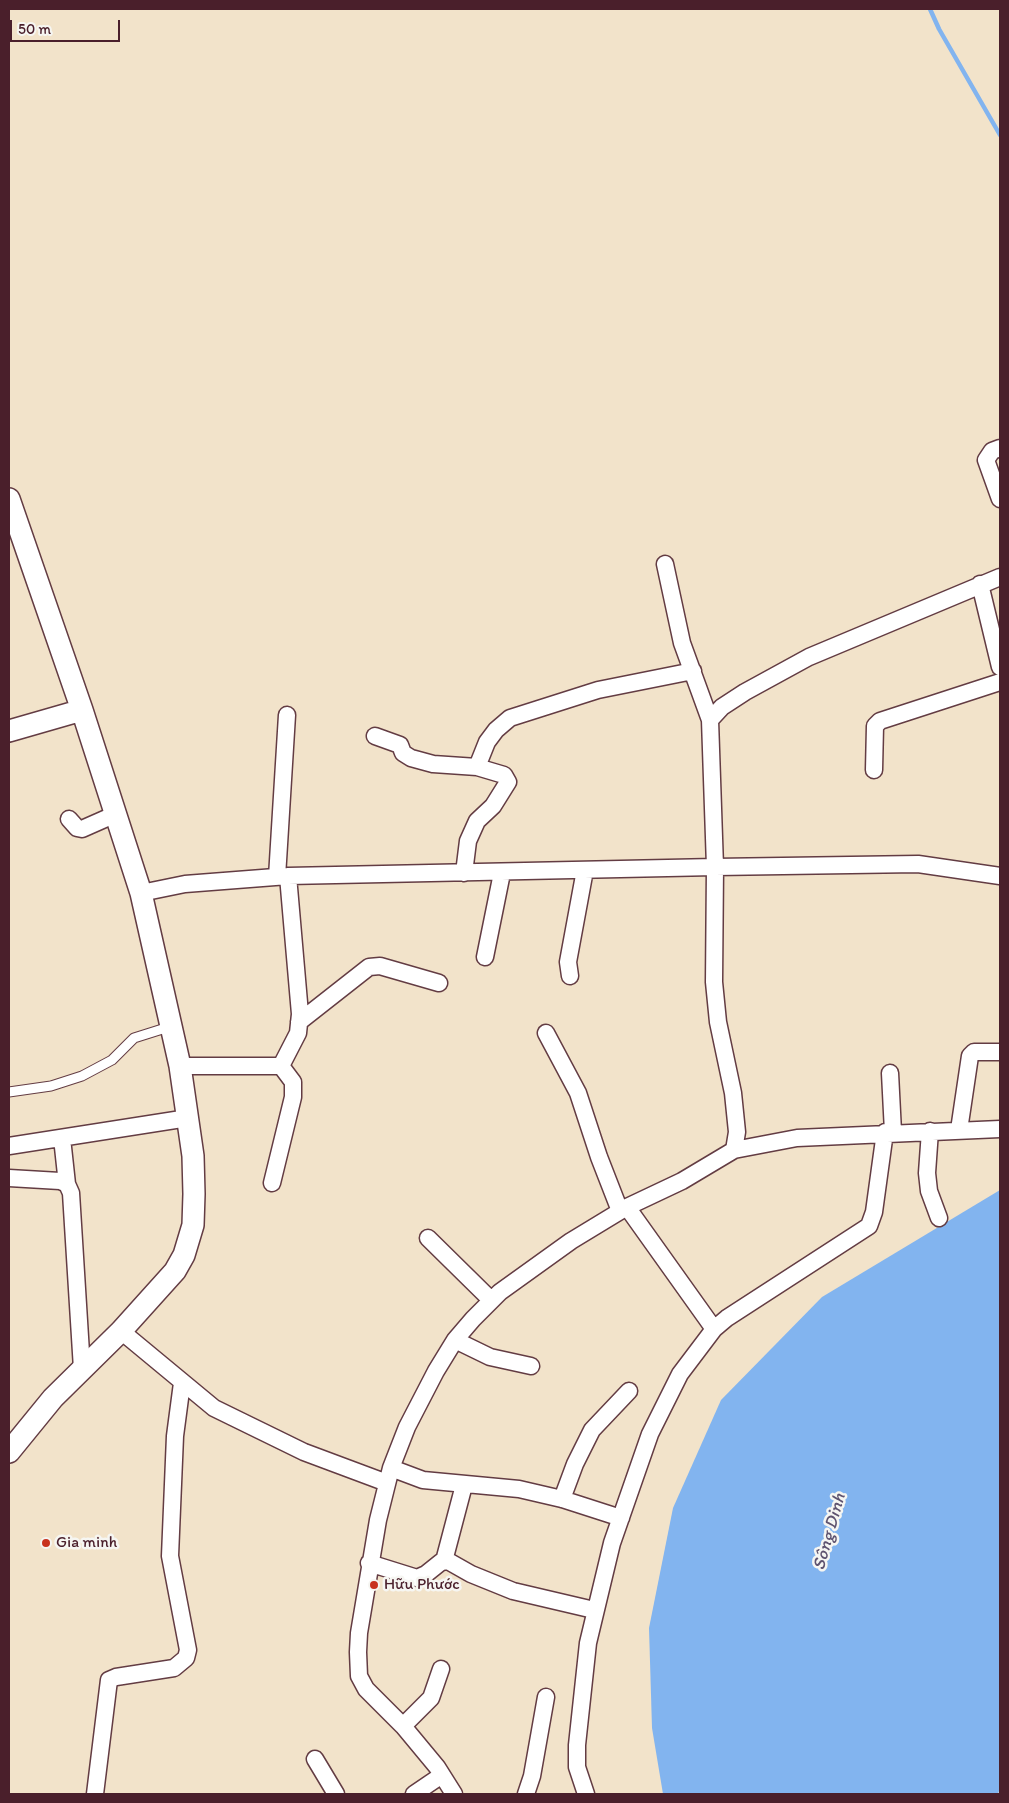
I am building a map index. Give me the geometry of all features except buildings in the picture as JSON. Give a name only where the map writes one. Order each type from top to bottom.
[{"type":"street","points":[[1000,448],[992,452],[986,460],[1000,499]]},
{"type":"street","points":[[9,499],[82,710],[141,893],[180,1066],[188,1118],[194,1194],[192,1225],[184,1256],[160,1289],[121,1331],[53,1398],[9,1452]]},
{"type":"street","points":[[665,564],[682,643],[710,720],[715,867],[714,982],[718,1022],[733,1093],[737,1132],[734,1150]]},
{"type":"street","points":[[710,720],[722,706],[809,657],[1000,577]]},
{"type":"street","points":[[980,584],[1000,667]]},
{"type":"street","points":[[477,767],[487,742],[496,730],[510,718],[598,690],[692,671]]},
{"type":"street","points":[[874,770],[875,726],[880,720],[1000,682]]},
{"type":"street","points":[[9,730],[82,710]]},
{"type":"street","points":[[282,1066],[298,1034],[299,1022],[283,877],[287,715]]},
{"type":"street","points":[[375,736],[400,745],[403,753],[411,758],[433,764],[477,767],[504,775],[508,782],[494,806],[477,821],[468,840],[464,873]]},
{"type":"street","points":[[69,819],[77,828],[82,829],[116,814]]},
{"type":"street","points":[[141,893],[185,884],[283,877],[715,867],[918,864],[1000,876]]},
{"type":"street","points":[[570,976],[568,962],[585,870]]},
{"type":"street","points":[[485,957],[502,873]]},
{"type":"street","points":[[299,1022],[369,967],[380,966],[439,983]]},
{"type":"street","points":[[546,1033],[578,1093],[599,1157],[624,1209],[714,1329]]},
{"type":"street","points":[[959,1130],[970,1056],[974,1052],[1000,1052]]},
{"type":"street","points":[[180,1066],[282,1066]]},
{"type":"street","points":[[272,1183],[293,1098],[292,1082],[282,1066]]},
{"type":"street","points":[[586,1794],[577,1766],[578,1729],[594,1610],[621,1518],[650,1434],[665,1402],[692,1356],[714,1329],[727,1318],[869,1226],[874,1212],[889,1132],[890,1074]]},
{"type":"street","points":[[9,1146],[188,1118]]},
{"type":"street","points":[[454,1794],[442,1775],[403,1726],[372,1696],[359,1676],[358,1652],[369,1564],[389,1475],[423,1395],[455,1340],[491,1300],[571,1241],[624,1209],[682,1182],[734,1150],[798,1138],[889,1132],[1000,1129]]},
{"type":"street","points":[[930,1131],[927,1173],[929,1191],[939,1218]]},
{"type":"street","points":[[62,1138],[67,1184],[71,1193],[82,1369]]},
{"type":"street","points":[[9,1178],[60,1181],[67,1184]]},
{"type":"street","points":[[428,1238],[491,1300]]},
{"type":"street","points":[[121,1331],[214,1408],[304,1452],[389,1475],[464,1485],[520,1489],[562,1499],[621,1518]]},
{"type":"street","points":[[455,1340],[490,1357],[531,1366]]},
{"type":"street","points":[[95,1794],[109,1680],[116,1677],[174,1668],[186,1658],[188,1650],[170,1556],[175,1445],[182,1383]]},
{"type":"street","points":[[562,1499],[575,1464],[592,1430],[628,1391]]},
{"type":"street","points":[[369,1564],[417,1578],[444,1561],[464,1485]]},
{"type":"street","points":[[444,1561],[513,1591],[594,1610]]},
{"type":"street","points":[[403,1726],[431,1698],[441,1669]]},
{"type":"street","points":[[526,1794],[532,1776],[546,1697]]},
{"type":"street","points":[[315,1759],[336,1794]]},
{"type":"street","points":[[414,1794],[442,1775]]},
{"type":"lane","points":[[9,1092],[52,1086],[82,1076],[112,1060],[134,1038],[172,1026]]},
{"type":"water","name":"Sông Dinh","points":[[1000,1190],[1000,1788],[998,1794],[663,1794],[652,1728],[649,1628],[673,1508],[721,1400],[822,1297]]},
{"type":"waterway","points":[[930,9],[939,29],[1000,135]]},
{"type":"place","name":"Gia minh","points":[[46,1543]]},
{"type":"place","name":"Hữu Phước","points":[[374,1585]]}]
